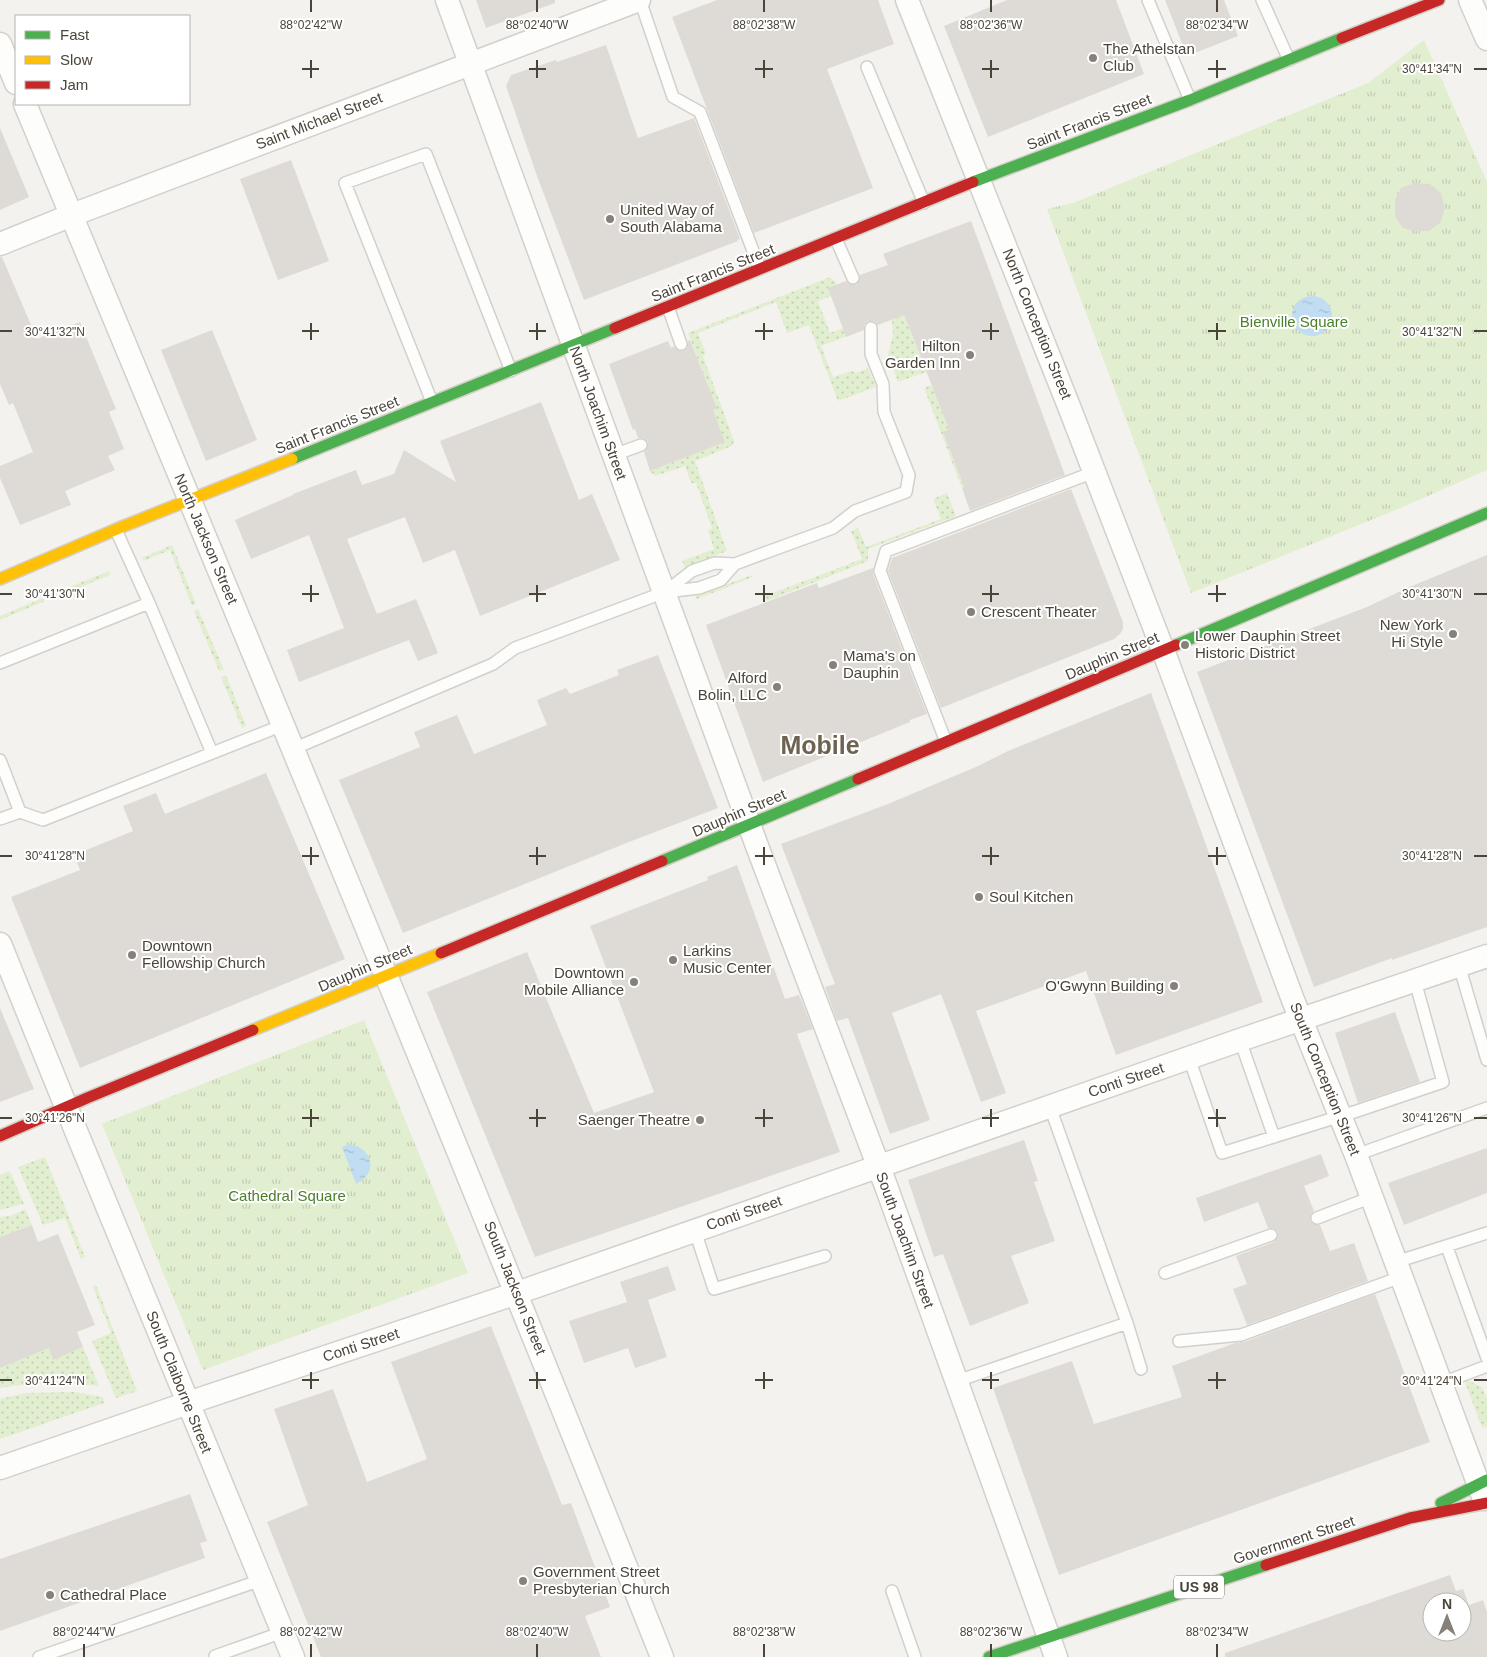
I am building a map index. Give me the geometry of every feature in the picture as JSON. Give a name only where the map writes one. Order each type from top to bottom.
[{"type":"street","name":"North Joachim Street","points":[[447,0],[750,825]]},
{"type":"street","name":"Saint Michael Street","points":[[0,244],[639,0]]},
{"type":"street","name":"North Conception Street","points":[[907,0],[1163,650]]},
{"type":"street","name":"Saint Francis Street","points":[[0,579],[116,530],[979,180],[1190,100],[1438,0]]},
{"type":"street","points":[[1470,0],[1487,39]]},
{"type":"street","points":[[0,44],[15,81]]},
{"type":"street","name":"North Jackson Street","points":[[25,105],[387,975]]},
{"type":"street","name":"Dauphin Street","points":[[0,1136],[66,1107],[750,825],[1487,513]]},
{"type":"street","name":"South Conception Street","points":[[1163,650],[1300,1020],[1341,1116],[1484,1491]]},
{"type":"street","name":"South Joachim Street","points":[[750,825],[878,1166],[1056,1657]]},
{"type":"street","name":"South Claiborne Street","points":[[0,944],[293,1657]]},
{"type":"street","name":"Conti Street","points":[[0,1468],[188,1402],[517,1293],[1240,1040],[1487,956]]},
{"type":"street","name":"South Jackson Street","points":[[387,975],[517,1293],[662,1657]]},
{"type":"street","name":"Government Street","points":[[1431,1511],[1455,1516],[1484,1491]]},
{"type":"street","name":"Government Street","points":[[989,1657],[1431,1511],[1484,1491]]},
{"type":"lane","points":[[639,0],[673,97],[700,112],[761,270]]},
{"type":"lane","points":[[1148,0],[1190,100]]},
{"type":"lane","points":[[1262,0],[1289,60]]},
{"type":"lane","points":[[868,67],[924,203]]},
{"type":"lane","points":[[432,402],[345,183],[426,154],[510,371]]},
{"type":"lane","points":[[836,239],[853,278]]},
{"type":"lane","points":[[668,307],[681,344]]},
{"type":"lane","points":[[665,592],[692,571],[715,563],[735,564],[833,528],[855,511],[906,492],[909,476],[884,412],[882,384],[871,354],[871,328]]},
{"type":"lane","points":[[614,455],[641,445]]},
{"type":"lane","points":[[946,742],[880,571],[886,551],[1094,472]]},
{"type":"lane","points":[[116,530],[212,753]]},
{"type":"lane","points":[[293,749],[493,664],[515,648],[665,592],[699,588],[721,580],[735,564]]},
{"type":"lane","points":[[0,663],[149,603]]},
{"type":"lane","points":[[0,819],[20,812],[43,820],[283,725]]},
{"type":"lane","points":[[0,760],[20,812]]},
{"type":"lane","points":[[1459,965],[1487,1060]]},
{"type":"lane","points":[[1189,1058],[1222,1153],[1444,1082],[1414,981]]},
{"type":"lane","points":[[1240,1040],[1274,1137]]},
{"type":"lane","points":[[1050,1107],[1141,1369]]},
{"type":"lane","points":[[1356,1155],[1487,1108]]},
{"type":"lane","points":[[1317,1218],[1372,1197]]},
{"type":"lane","points":[[694,1231],[714,1289],[825,1256]]},
{"type":"lane","points":[[1179,1341],[1241,1336],[1447,1247],[1487,1233]]},
{"type":"lane","points":[[1165,1273],[1271,1235]]},
{"type":"lane","points":[[1447,1247],[1487,1358]]},
{"type":"lane","points":[[957,1381],[1126,1323]]},
{"type":"lane","points":[[1442,1383],[1487,1366]]},
{"type":"lane","points":[[39,1657],[261,1580]]},
{"type":"lane","points":[[892,1591],[915,1657]]},
{"type":"lane","points":[[216,1657],[283,1632]]},
{"type":"green space","name":"Bienville Square","points":[[1424,40],[1487,182],[1487,470],[1398,509],[1191,593],[1047,209],[1073,203],[1368,83]]},
{"type":"green space","points":[[830,277],[836,282],[841,292],[818,301],[830,333],[851,325],[855,333],[821,346],[833,377],[852,371],[856,373],[868,368],[876,387],[838,401],[809,325],[787,333],[776,302],[698,333],[706,354],[703,356],[734,441],[732,446],[695,461],[727,551],[685,567],[682,561],[714,549],[708,530],[712,528],[696,483],[691,483],[685,466],[655,476],[650,471],[725,442],[713,410],[716,409],[688,333]]},
{"type":"green space","points":[[901,308],[926,372],[898,382],[888,354],[893,335],[892,320],[899,317]]},
{"type":"green space","points":[[932,385],[949,429],[943,432],[964,487],[962,488],[924,388]]},
{"type":"green space","points":[[947,493],[956,516],[868,549],[868,561],[767,601],[765,596],[862,559],[851,531],[858,528],[866,547],[941,519],[933,499]]},
{"type":"green space","points":[[172,545],[196,604],[192,606],[170,550],[144,561],[142,558]]},
{"type":"green space","points":[[109,571],[110,575],[52,599],[50,595]]},
{"type":"green space","points":[[752,575],[753,577],[697,599],[695,596]]},
{"type":"green space","points":[[43,598],[45,601],[0,620],[0,616]]},
{"type":"green space","points":[[198,609],[224,670],[219,671],[194,611]]},
{"type":"green space","points":[[226,675],[246,726],[242,728],[221,677]]},
{"type":"green space","name":"Cathedral Square","points":[[364,1020],[468,1273],[203,1370],[102,1124]]},
{"type":"green space","points":[[45,1157],[85,1257],[81,1259],[65,1218],[43,1225],[18,1167]]},
{"type":"green space","points":[[10,1171],[24,1204],[0,1210],[0,1175]]},
{"type":"green space","points":[[25,1209],[32,1225],[3,1236],[0,1245],[0,1217],[10,1216]]},
{"type":"green space","points":[[96,1285],[137,1391],[116,1398],[92,1341],[111,1333],[93,1287]]},
{"type":"green space","points":[[83,1347],[99,1386],[50,1383],[0,1388],[0,1368],[49,1348],[53,1359]]},
{"type":"green space","points":[[1464,1379],[1482,1387],[1487,1399],[1487,1426],[1482,1428]]},
{"type":"green space","points":[[74,1392],[103,1397],[104,1403],[0,1439],[0,1399],[26,1393]]},
{"type":"water","points":[[1316,296],[1323,299],[1329,305],[1332,316],[1331,324],[1323,333],[1316,336],[1308,336],[1301,333],[1293,324],[1292,312],[1295,305],[1304,297]]},
{"type":"water","points":[[349,1144],[363,1150],[370,1161],[368,1174],[356,1184],[342,1147]]},
{"type":"building","points":[[476,0],[555,0],[555,3],[486,28]]},
{"type":"building","points":[[717,0],[878,0],[894,44],[827,69],[873,188],[754,233],[672,17]]},
{"type":"building","points":[[1007,0],[1116,0],[1144,74],[988,137],[944,26]]},
{"type":"building","points":[[1165,0],[1224,0],[1238,36],[1187,56]]},
{"type":"building","points":[[606,45],[638,138],[694,118],[740,239],[584,300],[537,176],[506,86],[511,75]]},
{"type":"building","points":[[0,128],[29,197],[0,210]]},
{"type":"building","points":[[291,160],[329,261],[278,280],[240,179]]},
{"type":"building","points":[[1415,183],[1430,184],[1441,193],[1445,208],[1440,223],[1429,231],[1415,231],[1403,228],[1395,216],[1395,200],[1401,188]]},
{"type":"building","name":"Hilton Garden Inn","points":[[971,221],[1065,475],[970,511],[962,488],[964,487],[943,432],[949,429],[904,315],[878,325],[874,321],[868,321],[864,325],[864,330],[846,337],[828,288],[846,281],[856,285],[860,275],[888,265],[883,254]]},
{"type":"building","points":[[0,257],[2,257],[37,339],[80,322],[116,409],[109,412],[124,449],[108,456],[115,470],[65,491],[71,505],[20,525],[0,478],[0,466],[33,452],[13,403],[9,405],[0,384]]},
{"type":"building","points":[[212,330],[257,440],[206,461],[161,350]]},
{"type":"building","points":[[690,340],[717,409],[713,410],[725,442],[650,471],[644,452],[648,447],[648,442],[643,438],[638,438],[635,429],[633,430],[609,364],[668,341],[671,348],[674,346],[677,350],[683,351],[687,348],[688,341]]},
{"type":"building","points":[[541,402],[579,500],[592,494],[620,560],[480,616],[455,550],[423,563],[405,517],[347,539],[377,614],[416,599],[438,653],[418,661],[409,640],[299,682],[287,650],[344,628],[309,535],[251,559],[235,520],[293,494],[356,470],[362,485],[394,474],[404,450],[456,482],[440,441]]},
{"type":"building","points":[[1071,489],[1123,622],[1123,629],[1114,639],[941,708],[888,571],[892,558]]},
{"type":"building","points":[[1487,555],[1487,927],[1392,960],[1392,958],[1314,987],[1197,672],[1367,607],[1407,588]]},
{"type":"building","points":[[873,568],[873,574],[927,714],[763,782],[706,625],[817,583],[819,588]]},
{"type":"building","points":[[658,655],[718,808],[403,933],[339,780],[420,747],[414,732],[457,715],[474,754],[547,725],[537,700],[566,688],[570,694],[619,675],[617,670]]},
{"type":"building","points":[[1151,693],[1263,1002],[1116,1055],[1086,971],[976,1011],[1006,1093],[981,1102],[941,994],[892,1013],[930,1120],[890,1134],[848,1018],[837,1021],[825,987],[835,984],[781,844],[888,804],[978,766],[1008,751]]},
{"type":"building","points":[[266,773],[345,959],[80,1068],[11,897],[80,870],[74,855],[133,831],[123,806],[156,793],[165,814]]},
{"type":"building","points":[[737,865],[785,999],[799,995],[813,1029],[797,1034],[840,1152],[535,1257],[427,992],[527,952],[594,1113],[654,1092],[590,926],[708,880],[707,877]]},
{"type":"building","points":[[0,1008],[34,1089],[0,1102]]},
{"type":"building","points":[[1395,1012],[1420,1082],[1358,1103],[1335,1033]]},
{"type":"building","points":[[1024,1140],[1038,1181],[1034,1182],[1055,1241],[1011,1256],[1029,1303],[970,1326],[943,1254],[934,1257],[908,1180]]},
{"type":"building","points":[[1487,1148],[1487,1193],[1404,1225],[1388,1183]]},
{"type":"building","points":[[1321,1154],[1329,1176],[1304,1186],[1314,1211],[1311,1214],[1310,1220],[1313,1224],[1320,1225],[1330,1251],[1354,1243],[1368,1281],[1247,1325],[1233,1289],[1247,1284],[1236,1256],[1274,1242],[1278,1237],[1278,1232],[1273,1228],[1268,1228],[1258,1202],[1204,1222],[1196,1198]]},
{"type":"building","points":[[32,1225],[38,1242],[58,1234],[95,1325],[77,1332],[83,1347],[53,1360],[49,1348],[0,1368],[0,1237]]},
{"type":"building","points":[[668,1266],[676,1290],[648,1300],[667,1357],[635,1368],[628,1348],[584,1363],[569,1321],[627,1302],[620,1282]]},
{"type":"building","points":[[1375,1294],[1430,1442],[1059,1575],[993,1388],[1072,1361],[1094,1424],[1182,1397],[1172,1366]]},
{"type":"building","points":[[491,1326],[562,1505],[571,1503],[610,1607],[585,1616],[601,1657],[321,1657],[267,1522],[308,1505],[274,1409],[333,1389],[367,1482],[427,1459],[391,1362]]},
{"type":"building","name":"Cathedral Place","points":[[190,1494],[207,1541],[200,1543],[205,1558],[0,1631],[0,1559]]},
{"type":"building","points":[[1450,1575],[1456,1591],[1463,1589],[1464,1592],[1422,1592],[1422,1642],[1472,1642],[1472,1604],[1483,1600],[1487,1612],[1487,1657],[1225,1657],[1225,1653]]},
{"type":"traffic: fast","points":[[973,182],[1190,100],[1342,38]]},
{"type":"traffic: fast","points":[[292,459],[615,328]]},
{"type":"traffic: fast","points":[[1176,645],[1487,513]]},
{"type":"traffic: fast","points":[[662,861],[858,779]]},
{"type":"traffic: fast","points":[[1441,1503],[1487,1480]]},
{"type":"traffic: fast","points":[[989,1657],[1266,1565]]},
{"type":"traffic: slow","points":[[0,579],[124,526],[292,459]]},
{"type":"traffic: slow","points":[[253,1030],[441,953]]},
{"type":"traffic: jam","points":[[1342,38],[1439,0]]},
{"type":"traffic: jam","points":[[615,328],[973,182]]},
{"type":"traffic: jam","points":[[858,779],[1176,645]]},
{"type":"traffic: jam","points":[[441,953],[662,861]]},
{"type":"traffic: jam","points":[[0,1136],[253,1030]]},
{"type":"traffic: jam","points":[[1266,1565],[1410,1518],[1487,1503]]},
{"type":"place","name":"The Athelstan Club","points":[[1093,58]]},
{"type":"place","name":"United Way of South Alabama","points":[[610,219]]},
{"type":"place","name":"Hilton Garden Inn","points":[[970,355]]},
{"type":"place","name":"Crescent Theater","points":[[971,612]]},
{"type":"place","name":"New York Hi Style","points":[[1453,634]]},
{"type":"place","name":"Lower Dauphin Street Historic District","points":[[1185,645]]},
{"type":"place","name":"Mama's on Dauphin","points":[[833,665]]},
{"type":"place","name":"Alford Bolin, LLC","points":[[777,687]]},
{"type":"place","name":"Soul Kitchen","points":[[979,897]]},
{"type":"place","name":"Downtown Fellowship Church","points":[[132,955]]},
{"type":"place","name":"Larkins Music Center","points":[[673,960]]},
{"type":"place","name":"Downtown Mobile Alliance","points":[[634,982]]},
{"type":"place","name":"O'Gwynn Building","points":[[1174,986]]},
{"type":"place","name":"Saenger Theatre","points":[[700,1120]]},
{"type":"place","name":"Government Street Presbyterian Church","points":[[523,1581]]},
{"type":"place","name":"Cathedral Place","points":[[50,1595]]},
{"type":"district","name":"Mobile","points":[[820,745]]}]
